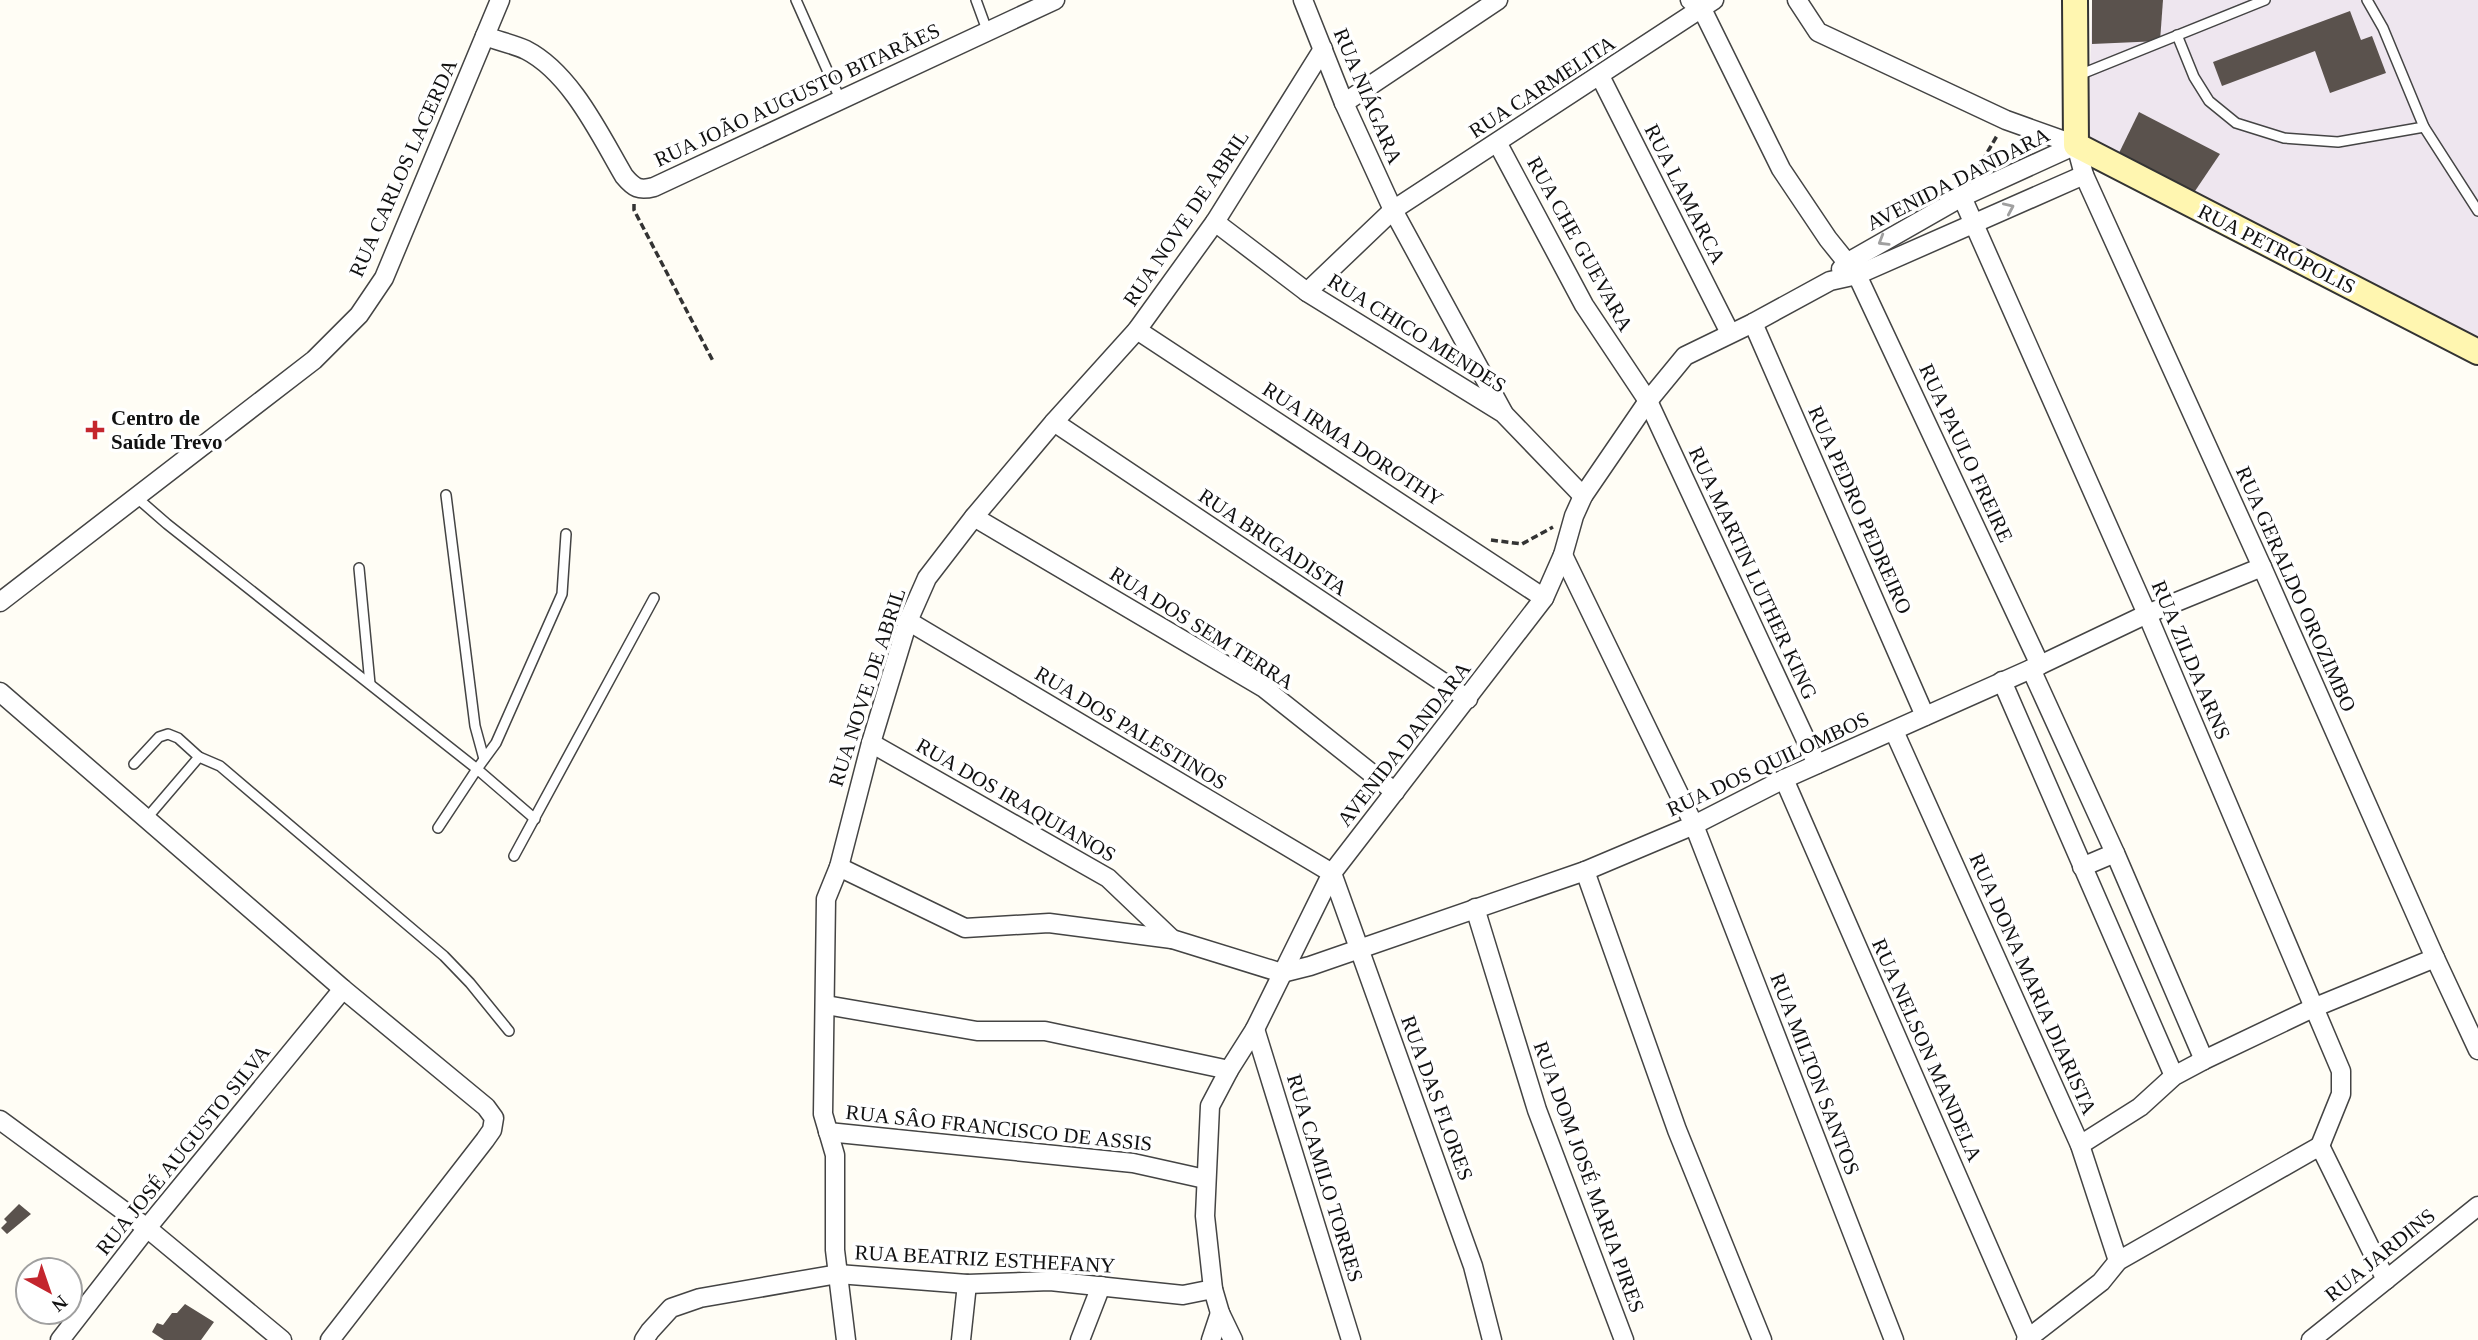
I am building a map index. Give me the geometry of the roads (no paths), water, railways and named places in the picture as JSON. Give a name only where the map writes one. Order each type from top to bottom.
[{"type":"street","name":"RUA CARLOS LACERDA","points":[[0,601],[314,360],[359,315],[384,278],[499,0]]},
{"type":"street","name":"RUA JOÃO AUGUSTO BITARÃES","points":[[485,36],[527,50],[557,75],[580,100],[633,187],[643,190],[1055,0]]},
{"type":"street","name":"RUA NIÁGARA","points":[[1303,0],[1344,103],[1393,210],[1503,413]]},
{"type":"street","points":[[1344,103],[1498,0]]},
{"type":"street","points":[[1797,0],[1818,32],[2006,120],[2076,145],[2075,0]]},
{"type":"street","name":"RUA CARMELITA","points":[[1307,292],[1393,210],[1600,76],[1702,3]]},
{"type":"street","name":"RUA PAULO FREIRE","points":[[1702,3],[1781,169],[1828,239],[1852,268],[2035,667],[2204,1060]]},
{"type":"street","name":"RUA NOVE DE ABRIL","points":[[846,1340],[835,1250],[835,1155],[823,1114],[826,899],[839,867],[871,743],[908,621],[927,578],[974,517],[1054,422],[1137,330],[1215,222],[1323,49]]},
{"type":"street","name":"RUA LAMARCA","points":[[1600,76],[1730,333]]},
{"type":"street","name":"RUA CHE GUEVARA","points":[[1498,144],[1584,305],[1648,401]]},
{"type":"street","name":"AVENIDA DANDARA","points":[[1233,1340],[1220,1313],[1213,1289],[1205,1216],[1210,1106],[1228,1070],[1255,1029],[1332,873],[1544,598],[1563,555],[1583,495],[1648,401],[1685,356],[1830,281],[1962,197],[2076,145]]},
{"type":"street","name":"RUA GERALDO OROZIMBO","points":[[2076,145],[2084,175],[2478,1050]]},
{"type":"street","name":"RUA PETRÓPOLIS","points":[[2076,145],[2478,352]]},
{"type":"street","name":"AVENIDA DANDARA","points":[[1852,268],[1974,223],[2084,175]]},
{"type":"street","name":"RUA ZILDA ARNS","points":[[1962,197],[2147,614],[2341,1071],[2341,1094],[2320,1146]]},
{"type":"street","name":"RUA CHICO MENDES","points":[[1215,222],[1307,292],[1503,413],[1583,495]]},
{"type":"street","name":"RUA PEDRO PEDREIRO","points":[[1753,323],[1925,716]]},
{"type":"street","name":"RUA IRMA DOROTHY","points":[[1137,330],[1544,598]]},
{"type":"street","name":"RUA MARTIN LUTHER KING","points":[[1648,401],[1817,764]]},
{"type":"street","name":"RUA BRIGADISTA","points":[[1054,422],[1468,699]]},
{"type":"street","name":"RUA DOS SEM TERRA","points":[[974,517],[1264,688],[1395,792]]},
{"type":"street","name":"RUA MILTON SANTOS","points":[[1563,555],[1694,825],[1894,1340]]},
{"type":"street","name":"RUA DOS QUILOMBOS","points":[[1282,973],[1585,870],[1694,825],[1784,779],[2147,614],[2262,567]]},
{"type":"street","name":"RUA DOS PALESTINOS","points":[[908,621],[1332,873]]},
{"type":"street","points":[[2002,681],[2174,1076]]},
{"type":"street","points":[[0,692],[342,989],[486,1107],[494,1118],[492,1130],[485,1140],[330,1340]]},
{"type":"street","name":"RUA DONA MARIA DIARISTA","points":[[1894,731],[2080,1144],[2118,1261]]},
{"type":"street","name":"RUA DOS IRAQUIANOS","points":[[871,743],[1108,878],[1172,939],[1282,973]]},
{"type":"street","name":"RUA NELSON MANDELA","points":[[1784,779],[2027,1339]]},
{"type":"street","points":[[2082,867],[2115,853]]},
{"type":"street","points":[[839,867],[965,929],[1049,923],[1172,939]]},
{"type":"street","points":[[1585,870],[1677,1130],[1762,1340]]},
{"type":"street","name":"RUA DAS FLORES","points":[[1332,873],[1473,1266],[1492,1340]]},
{"type":"street","name":"RUA DOM JOSÉ MARIA PIRES","points":[[1475,908],[1536,1110],[1624,1340]]},
{"type":"street","points":[[2080,1144],[2140,1107],[2174,1076],[2204,1060],[2313,1008],[2435,958]]},
{"type":"street","name":"RUA JOSÉ AUGUSTO SILVA","points":[[60,1340],[147,1228],[342,989]]},
{"type":"street","points":[[826,1005],[976,1031],[1045,1031],[1228,1070]]},
{"type":"street","name":"RUA CAMILO TORRES","points":[[1255,1029],[1351,1340]]},
{"type":"street","points":[[0,1120],[147,1228],[282,1340]]},
{"type":"street","name":"RUA SÂO FRANCISCO DE ASSIS","points":[[828,1132],[1133,1163],[1205,1179]]},
{"type":"street","points":[[2027,1339],[2101,1282],[2118,1261],[2320,1146],[2386,1280]]},
{"type":"street","name":"RUA JARDINS","points":[[2311,1340],[2478,1206]]},
{"type":"street","name":"RUA BEATRIZ ESTHEFANY","points":[[644,1340],[671,1308],[691,1301],[838,1274],[967,1284],[1050,1281],[1183,1295],[1213,1289]]},
{"type":"street","points":[[961,1340],[967,1284]]},
{"type":"street","points":[[1080,1340],[1101,1286]]},
{"type":"street","points":[[1212,1340],[1220,1313]]},
{"type":"lane","points":[[796,0],[840,100]]},
{"type":"lane","points":[[976,0],[987,30]]},
{"type":"lane","points":[[2074,77],[2265,0]]},
{"type":"lane","points":[[2367,0],[2383,28],[2424,127],[2478,211]]},
{"type":"lane","points":[[2177,35],[2194,77],[2209,101],[2236,123],[2284,138],[2337,142],[2424,127]]},
{"type":"lane","points":[[446,495],[475,726],[484,759]]},
{"type":"lane","points":[[136,497],[477,769],[535,819]]},
{"type":"lane","points":[[438,828],[496,743],[562,594],[566,534]]},
{"type":"lane","points":[[359,568],[370,684]]},
{"type":"lane","points":[[514,856],[654,598]]},
{"type":"lane","points":[[134,764],[159,737],[168,734],[178,738],[199,757],[220,766],[444,956],[509,1031]]},
{"type":"lane","points":[[146,819],[199,757]]},
{"type":"place","name":"Centro de Saúde Trevo","points":[[95,430]]}]
